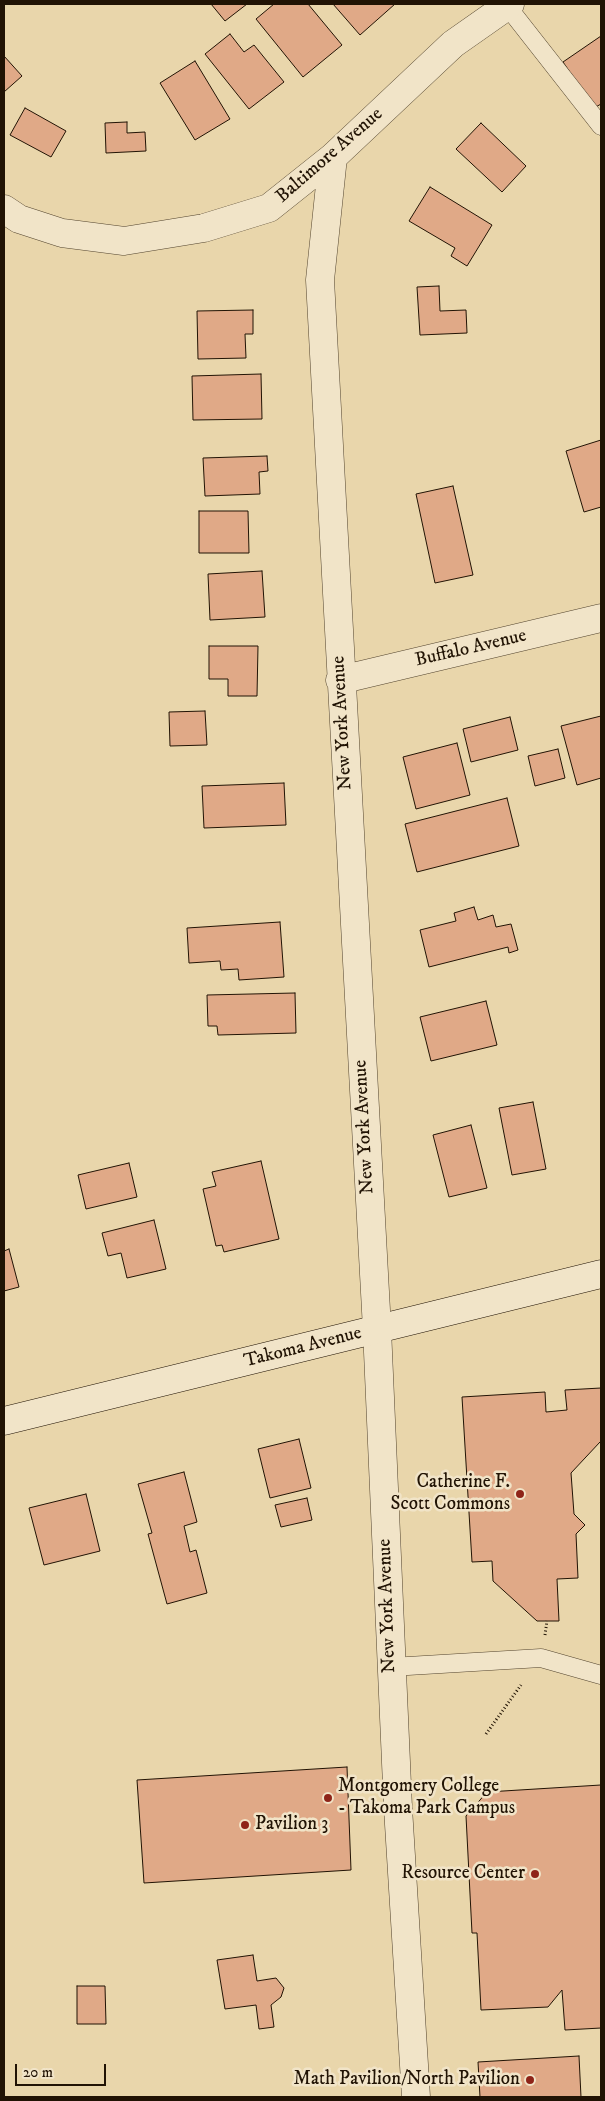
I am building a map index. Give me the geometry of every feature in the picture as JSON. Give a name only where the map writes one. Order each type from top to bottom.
[{"type":"street","name":"Baltimore Avenue","points":[[4,209],[20,219],[62,234],[124,241],[204,228],[270,208],[332,157],[454,44],[509,5]]},
{"type":"street","name":"New York Avenue","points":[[332,157],[320,280],[340,680],[377,1329],[398,1808],[416,2097]]},
{"type":"street","name":"Buffalo Avenue","points":[[340,680],[601,618]]},
{"type":"street","name":"Takoma Avenue","points":[[4,1421],[601,1274]]},
{"type":"lane","points":[[509,5],[601,126]]},
{"type":"lane","points":[[391,1667],[541,1658],[601,1675]]},
{"type":"path","points":[[486,1734],[541,1658]]},
{"type":"building","points":[[211,4],[247,4],[225,21]]},
{"type":"building","points":[[274,4],[308,4],[342,45],[303,77],[256,19]]},
{"type":"building","points":[[333,4],[395,4],[360,35]]},
{"type":"building","points":[[230,34],[244,52],[254,45],[284,82],[249,109],[205,54]]},
{"type":"building","points":[[601,36],[601,104],[594,108],[563,62]]},
{"type":"building","points":[[4,56],[22,76],[4,92]]},
{"type":"building","points":[[195,61],[230,119],[195,140],[160,83]]},
{"type":"building","points":[[25,108],[66,131],[51,157],[10,135]]},
{"type":"building","points":[[127,122],[127,133],[145,132],[146,151],[106,153],[105,123]]},
{"type":"building","points":[[481,123],[526,166],[502,192],[456,149]]},
{"type":"building","points":[[430,187],[492,225],[467,266],[451,256],[455,248],[409,221]]},
{"type":"building","points":[[439,286],[440,311],[466,310],[467,333],[420,335],[417,287]]},
{"type":"building","points":[[253,310],[253,334],[245,334],[246,358],[198,359],[197,311]]},
{"type":"building","points":[[261,374],[262,419],[193,420],[192,376]]},
{"type":"building","points":[[601,440],[601,507],[584,512],[566,451]]},
{"type":"building","points":[[267,456],[268,471],[259,472],[260,494],[205,496],[203,458]]},
{"type":"building","points":[[453,486],[473,575],[435,583],[416,494]]},
{"type":"building","points":[[199,511],[248,511],[249,553],[199,553]]},
{"type":"building","points":[[262,571],[265,617],[210,620],[208,574]]},
{"type":"building","points":[[209,646],[258,646],[257,696],[228,696],[228,679],[209,679]]},
{"type":"building","points":[[205,711],[207,745],[170,746],[169,712]]},
{"type":"building","points":[[601,716],[601,778],[577,785],[561,726]]},
{"type":"building","points":[[510,717],[518,750],[471,762],[463,729]]},
{"type":"building","points":[[457,743],[470,795],[416,809],[403,757]]},
{"type":"building","points":[[558,749],[565,778],[535,786],[528,756]]},
{"type":"building","points":[[284,783],[286,825],[204,828],[202,786]]},
{"type":"building","points":[[507,798],[519,846],[417,872],[405,824]]},
{"type":"building","points":[[474,907],[478,920],[493,915],[496,927],[511,924],[518,950],[509,953],[508,947],[429,967],[420,930],[456,921],[454,913]]},
{"type":"building","points":[[280,922],[284,977],[239,980],[238,969],[221,970],[220,961],[189,963],[187,928]]},
{"type":"building","points":[[295,993],[296,1033],[218,1035],[217,1026],[208,1026],[207,995]]},
{"type":"building","points":[[486,1001],[497,1045],[431,1061],[420,1017]]},
{"type":"building","points":[[533,1102],[546,1169],[512,1175],[499,1108]]},
{"type":"building","points":[[471,1125],[487,1188],[449,1197],[433,1135]]},
{"type":"building","points":[[261,1161],[279,1239],[224,1252],[222,1245],[216,1246],[203,1189],[216,1186],[212,1172]]},
{"type":"building","points":[[129,1163],[137,1197],[86,1209],[78,1175]]},
{"type":"building","points":[[154,1220],[166,1269],[127,1278],[121,1253],[108,1256],[102,1233]]},
{"type":"building","points":[[9,1249],[19,1287],[4,1291],[4,1251]]},
{"type":"building","name":"Catherine F. Scott Commons","points":[[601,1388],[601,1443],[571,1473],[574,1514],[585,1525],[576,1534],[578,1578],[557,1579],[559,1621],[537,1621],[493,1581],[492,1561],[472,1562],[462,1397],[545,1392],[546,1412],[567,1410],[565,1390]]},
{"type":"building","points":[[299,1439],[311,1488],[270,1498],[258,1449]]},
{"type":"building","points":[[184,1472],[197,1522],[184,1526],[190,1552],[196,1550],[207,1593],[167,1604],[148,1534],[152,1533],[138,1484]]},
{"type":"building","points":[[86,1494],[100,1551],[44,1565],[29,1508]]},
{"type":"building","points":[[307,1498],[312,1520],[281,1527],[275,1505]]},
{"type":"building","name":"Pavilion 3","points":[[347,1767],[351,1870],[144,1883],[137,1780]]},
{"type":"building","name":"Resource Center","points":[[601,1785],[601,2028],[565,2030],[562,1990],[548,2007],[481,2010],[477,1933],[472,1933],[466,1816],[487,1792]]},
{"type":"building","points":[[253,1955],[257,1981],[276,1978],[284,1988],[281,1997],[271,2005],[274,2027],[259,2029],[256,2005],[225,2009],[217,1960]]},
{"type":"building","points":[[77,1986],[105,1986],[106,2024],[77,2024]]},
{"type":"building","name":"Math Pavilion/North Pavilion","points":[[579,2056],[581,2097],[480,2097],[478,2062]]},
{"type":"place","name":"Catherine F. Scott Commons","points":[[520,1494]]},
{"type":"place","name":"Montgomery College - Takoma Park Campus","points":[[328,1798]]},
{"type":"place","name":"Pavilion 3","points":[[245,1825]]},
{"type":"place","name":"Resource Center","points":[[535,1874]]},
{"type":"place","name":"Math Pavilion/North Pavilion","points":[[530,2080]]}]
